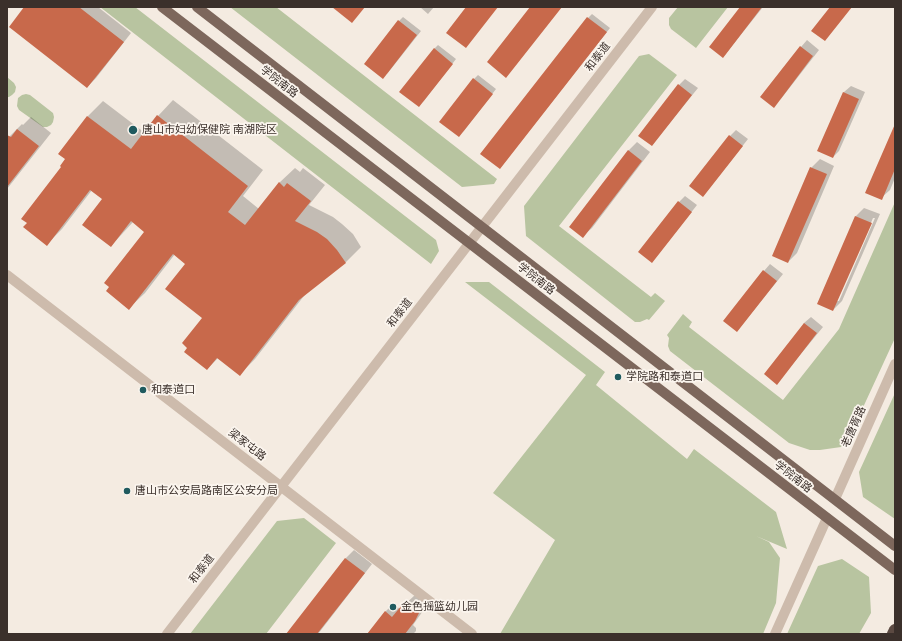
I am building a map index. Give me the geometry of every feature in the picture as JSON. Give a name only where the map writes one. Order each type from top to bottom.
[{"type":"highway","points":[[893,634],[895,630]]},
{"type":"main road","name":"学院南路","points":[[162,7],[895,570]]},
{"type":"main road","name":"学院南路","points":[[197,7],[895,546]]},
{"type":"street","name":"和泰道","points":[[167,634],[652,7]]},
{"type":"street","name":"梁家屯路","points":[[7,275],[472,634]]},
{"type":"street","name":"老唐胥路","points":[[836,499],[895,364]]},
{"type":"street","points":[[775,634],[827,518]]},
{"type":"green space","points":[[100,7],[135,7],[436,240],[439,251],[431,264]]},
{"type":"green space","points":[[230,7],[276,7],[497,179],[494,184],[462,187]]},
{"type":"green space","points":[[678,7],[728,7],[696,48],[671,29],[669,25],[669,18]]},
{"type":"green space","points":[[649,54],[677,75],[559,226],[651,297],[655,293],[665,301],[649,320],[647,319],[640,322],[635,322],[526,236],[524,206],[639,56]]},
{"type":"green space","points":[[7,77],[16,87],[15,92],[9,97],[7,97]]},
{"type":"green space","points":[[26,94],[30,95],[53,113],[54,117],[51,125],[43,127],[19,110],[17,106],[18,98]]},
{"type":"green space","points":[[895,202],[895,338],[848,440],[841,447],[810,450],[789,443],[670,351],[668,346],[669,338],[667,335],[683,314],[692,322],[689,327],[783,400],[839,329]]},
{"type":"green space","points":[[465,282],[489,282],[605,372],[596,385],[687,459],[694,449],[776,512],[787,549],[756,536],[769,542],[780,558],[776,603],[763,634],[500,634],[555,540],[493,493],[586,375]]},
{"type":"green space","points":[[895,393],[895,519],[863,497],[859,472]]},
{"type":"green space","points":[[304,518],[336,543],[266,634],[190,634],[277,521]]},
{"type":"green space","points":[[842,559],[869,577],[871,613],[859,634],[787,634],[818,566]]},
{"type":"building","points":[[24,7],[79,7],[124,42],[87,88],[9,27]]},
{"type":"building","points":[[332,7],[365,7],[352,23]]},
{"type":"building","points":[[466,7],[498,7],[466,48],[446,33]]},
{"type":"building","points":[[530,7],[562,7],[506,78],[487,62]]},
{"type":"building","points":[[740,7],[762,7],[723,58],[709,47]]},
{"type":"building","points":[[830,7],[852,7],[825,41],[811,31]]},
{"type":"building","points":[[587,17],[607,32],[500,169],[480,154]]},
{"type":"building","points":[[398,20],[417,35],[383,79],[364,64]]},
{"type":"building","points":[[800,46],[813,56],[774,108],[760,97]]},
{"type":"building","points":[[434,48],[453,64],[419,107],[399,92]]},
{"type":"building","points":[[473,78],[493,94],[459,137],[439,122]]},
{"type":"building","points":[[678,84],[692,95],[652,146],[638,136]]},
{"type":"building","points":[[843,92],[859,99],[833,158],[817,151]]},
{"type":"building","points":[[157,115],[248,186],[228,212],[245,225],[279,182],[284,187],[287,183],[311,201],[295,221],[327,239],[346,263],[299,300],[240,376],[217,358],[207,370],[184,352],[187,348],[182,343],[202,318],[165,289],[185,264],[173,254],[129,310],[106,291],[109,287],[104,283],[144,232],[131,221],[111,247],[82,225],[102,199],[90,190],[47,246],[23,227],[27,223],[21,219],[61,167],[60,166],[65,159],[58,154],[87,116],[131,149]]},
{"type":"building","points":[[895,124],[895,169],[882,200],[865,193]]},
{"type":"building","points":[[17,129],[39,146],[7,187],[7,135],[11,137]]},
{"type":"building","points":[[729,135],[743,146],[703,197],[689,186]]},
{"type":"building","points":[[628,150],[642,161],[583,238],[569,227]]},
{"type":"building","points":[[810,167],[827,174],[788,263],[772,256]]},
{"type":"building","points":[[678,201],[692,212],[652,263],[638,252]]},
{"type":"building","points":[[855,216],[872,223],[833,311],[817,304]]},
{"type":"building","points":[[763,270],[777,281],[737,332],[723,321]]},
{"type":"building","points":[[804,323],[817,333],[777,385],[764,374]]},
{"type":"building","points":[[345,558],[365,573],[317,634],[286,634]]},
{"type":"building","points":[[406,603],[416,605],[419,609],[419,613],[405,634],[367,634],[385,611],[392,617],[402,605]]},
{"type":"place","name":"唐山市妇幼保健院 南湖院区","points":[[133,130]]},
{"type":"place","name":"学院路和泰道口","points":[[618,377]]},
{"type":"place","name":"和泰道口","points":[[143,390]]},
{"type":"place","name":"唐山市公安局路南区公安分局","points":[[127,491]]},
{"type":"place","name":"金色摇篮幼儿园","points":[[393,607]]}]
